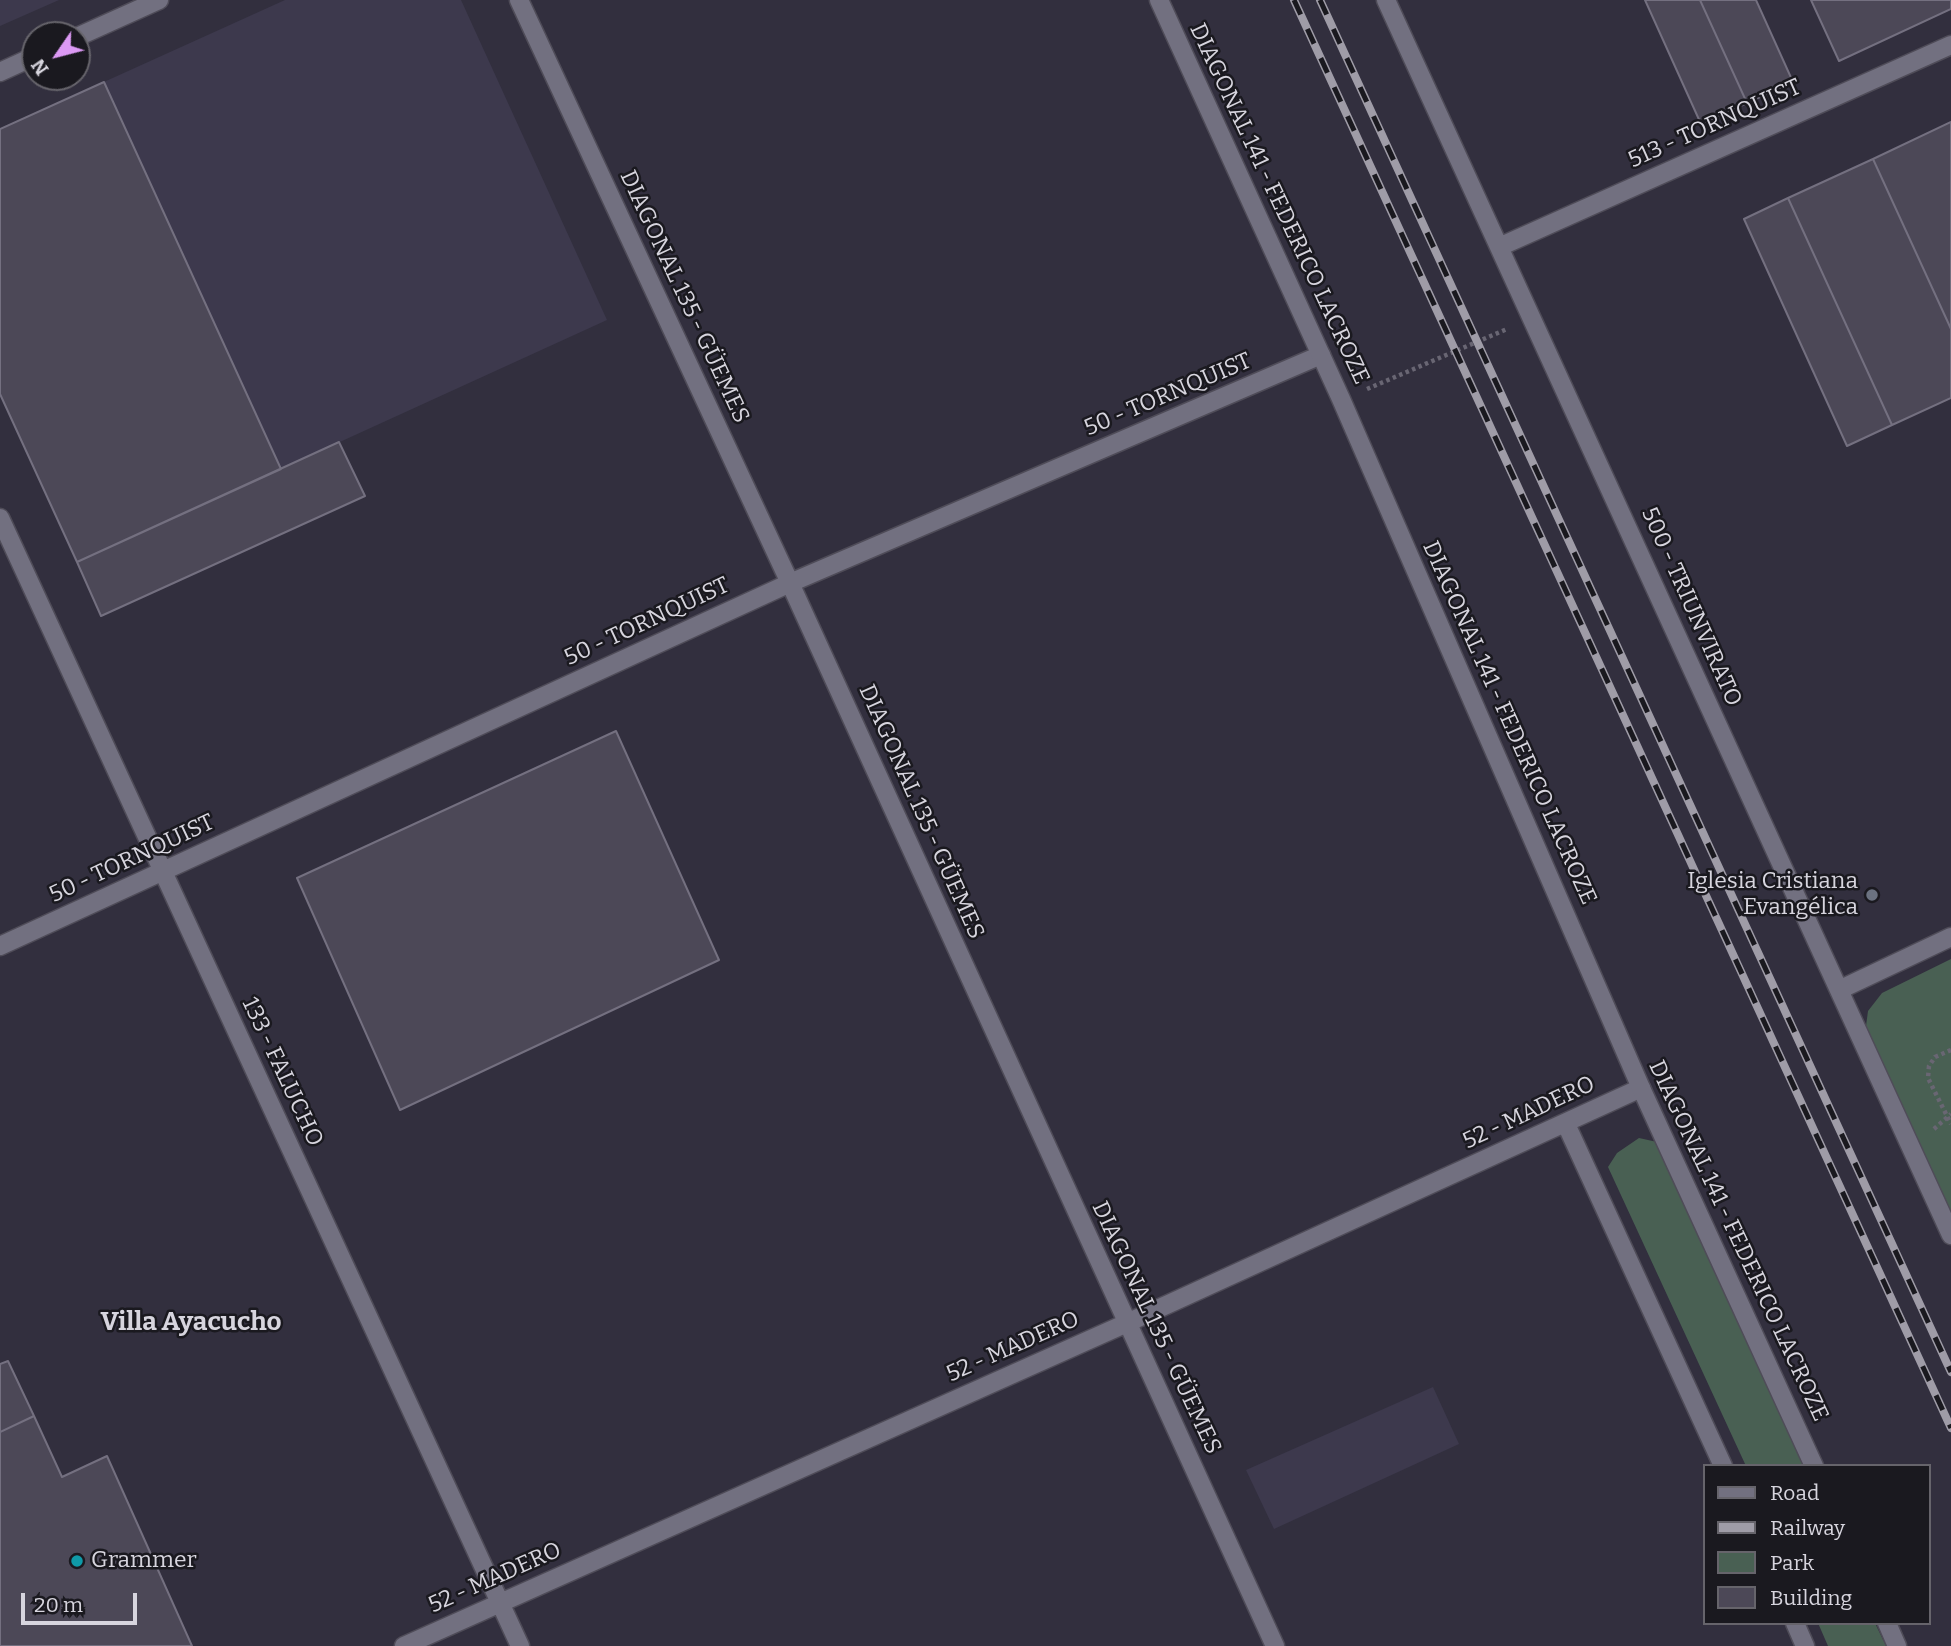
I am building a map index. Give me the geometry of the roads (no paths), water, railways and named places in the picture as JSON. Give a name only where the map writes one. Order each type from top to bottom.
[{"type":"street","points":[[91,31],[159,0]]},
{"type":"street","name":"DIAGONAL 135 - GÜEMES","points":[[519,0],[790,583],[1275,1646]]},
{"type":"street","name":"DIAGONAL 141 - FEDERICO LACROZE","points":[[1159,0],[1341,400],[1641,1088],[1813,1464]]},
{"type":"street","name":"500 - TRIUNVIRATO","points":[[1386,0],[1951,1235]]},
{"type":"street","name":"513 - TORNQUIST","points":[[1499,247],[1951,46]]},
{"type":"street","points":[[0,72],[21,62]]},
{"type":"street","name":"50 - TORNQUIST","points":[[0,946],[790,583],[1321,355]]},
{"type":"street","name":"133 - FALUCHO","points":[[0,518],[520,1646]]},
{"type":"street","points":[[1839,990],[1951,937]]},
{"type":"street","name":"52 - MADERO","points":[[404,1646],[1127,1323],[1641,1088]]},
{"type":"street","points":[[1566,1124],[1722,1464]]},
{"type":"street","points":[[1796,1625],[1805,1646]]},
{"type":"street","points":[[1888,1625],[1897,1646]]},
{"type":"railway","points":[[1294,0],[1951,1428]]},
{"type":"railway","points":[[1320,0],[1951,1372]]},
{"type":"place","name":"Iglesia Cristiana Evangélica","points":[[1872,895]]},
{"type":"place","name":"Grammer","points":[[77,1561]]},
{"type":"district","name":"Villa Ayacucho","points":[[191,1323]]}]
